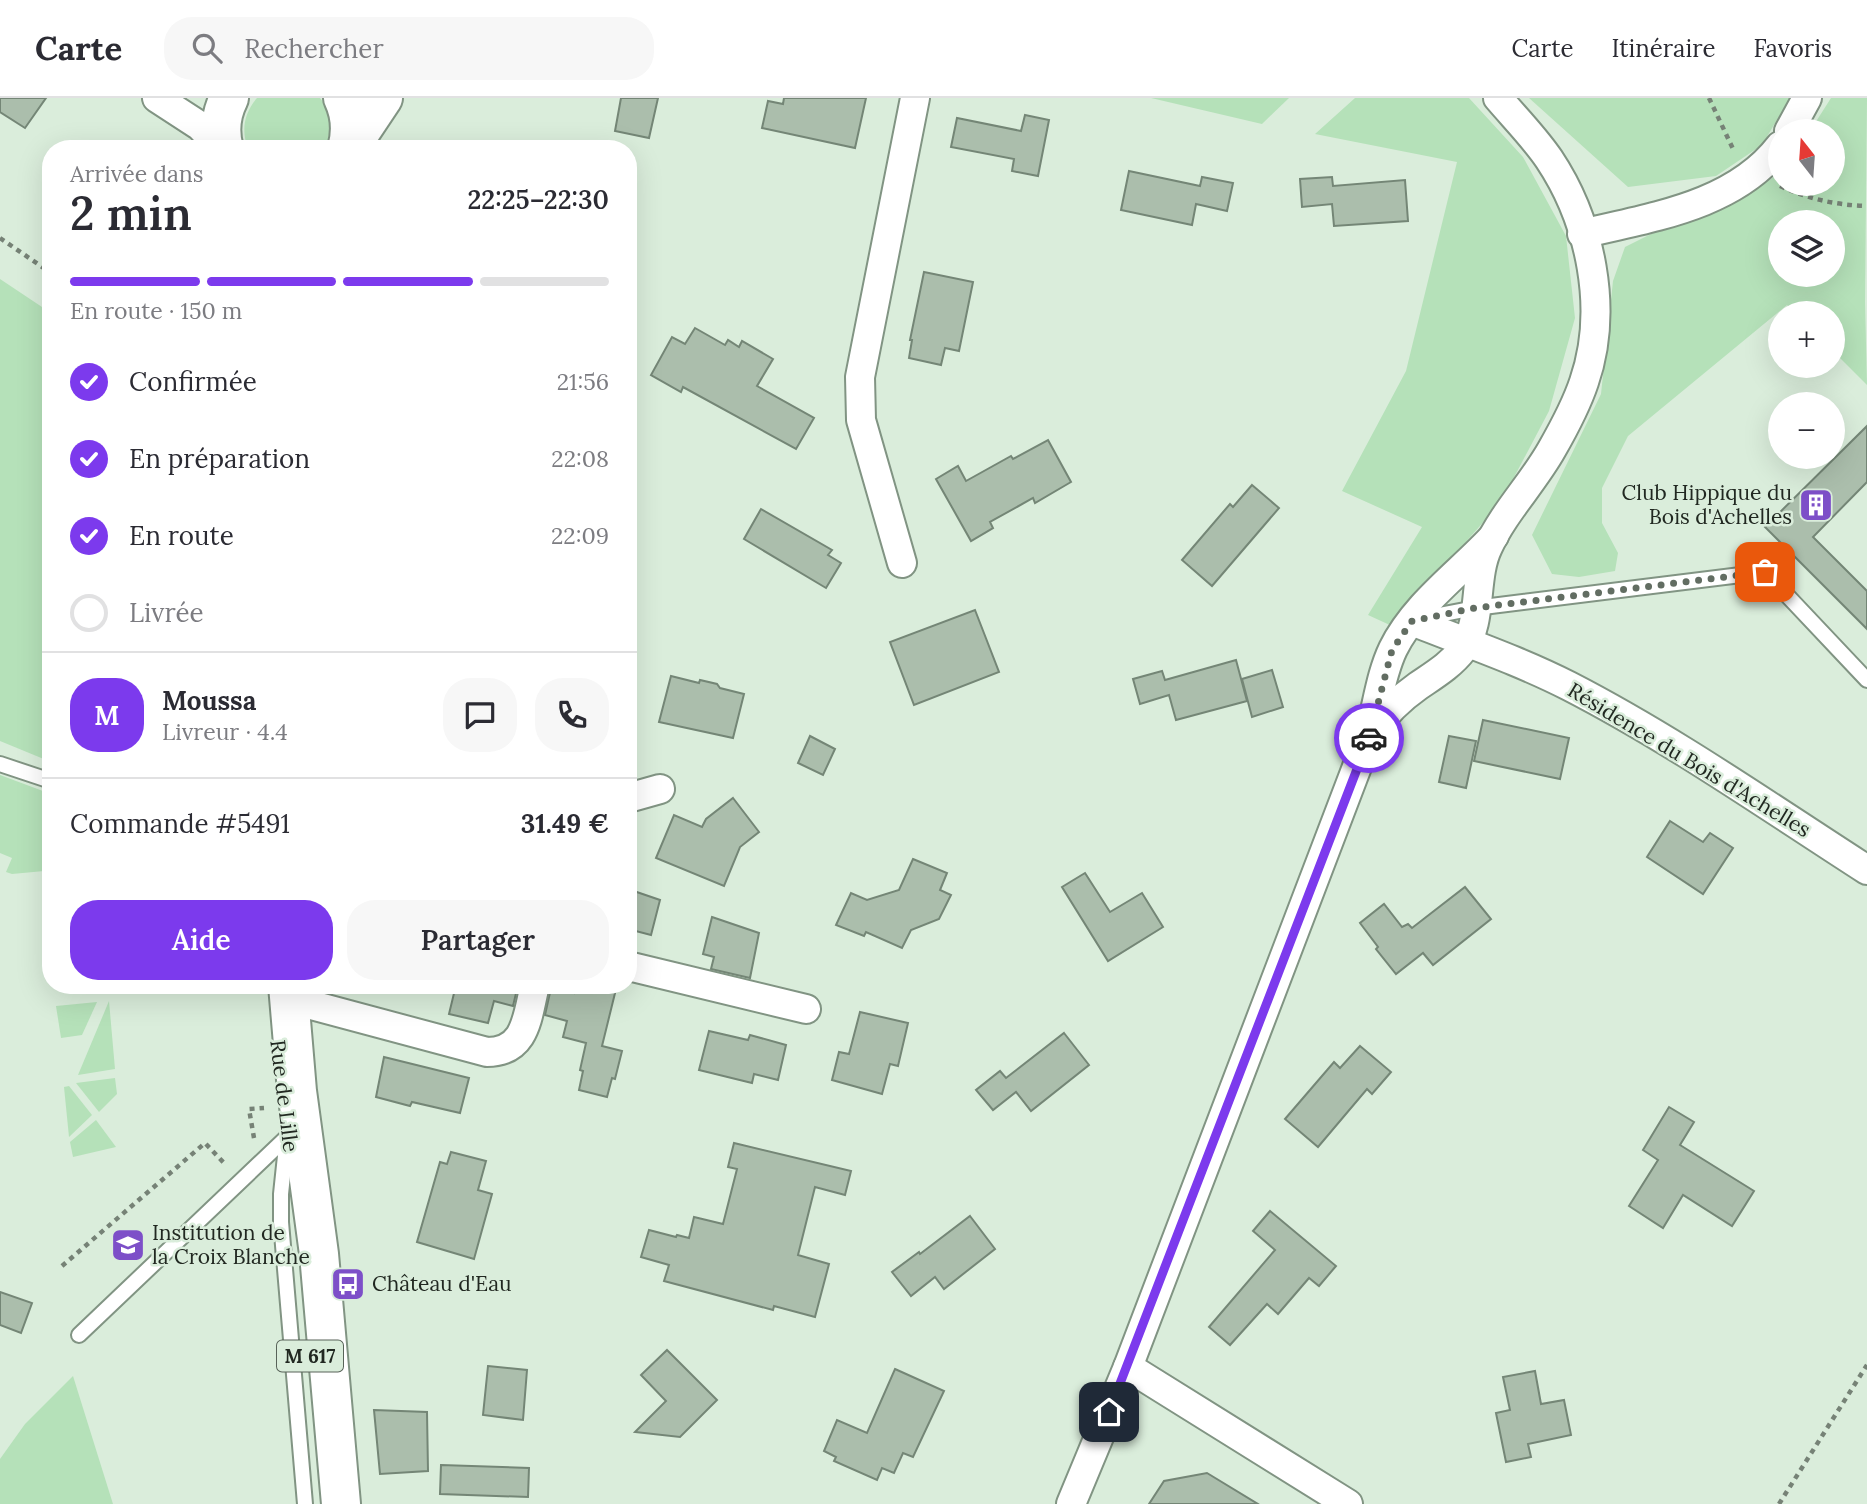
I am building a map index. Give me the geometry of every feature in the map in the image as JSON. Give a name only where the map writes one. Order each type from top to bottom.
[{"type":"main road","points":[[343,98],[351,125],[349,140]]},
{"type":"main road","points":[[354,140],[383,98]]},
{"type":"main road","name":"Rue de Lille","points":[[283,994],[285,1122],[297,1208],[324,1504]]},
{"type":"main road","name":"M 617","points":[[284,994],[319,1254],[341,1504]]},
{"type":"street","points":[[158,98],[200,126],[224,115]]},
{"type":"street","points":[[902,564],[861,420],[859,398],[862,367],[915,98]]},
{"type":"street","points":[[1368,738],[1403,697],[1453,660],[1467,642],[1482,563],[1494,536],[1551,451],[1584,381],[1590,355],[1595,306],[1589,255],[1582,234],[1567,193],[1548,158],[1498,98]]},
{"type":"street","points":[[1796,119],[1807,98]]},
{"type":"street","points":[[1582,234],[1659,215],[1722,192],[1752,175],[1768,158]]},
{"type":"street","points":[[1070,1504],[1128,1367],[1368,738],[1392,650],[1412,621],[1494,536]]},
{"type":"street","name":"Résidence du Bois d'Achelles","points":[[1412,621],[1535,670],[1611,708],[1867,870]]},
{"type":"street","points":[[637,795],[660,789]]},
{"type":"street","points":[[637,968],[806,1009]]},
{"type":"street","points":[[296,994],[487,1052],[508,1049],[523,1033],[533,994]]},
{"type":"street","points":[[1128,1367],[1348,1504]]},
{"type":"lane","points":[[1412,621],[1475,608],[1765,572],[1867,680]]},
{"type":"lane","points":[[0,764],[42,778]]},
{"type":"lane","points":[[79,1335],[285,1122]]},
{"type":"lane","points":[[285,1122],[281,1222],[305,1504]]},
{"type":"path","points":[[0,238],[42,267]]},
{"type":"path","points":[[244,1146],[254,1138],[249,1109],[285,1122]]},
{"type":"path","points":[[62,1266],[205,1143],[224,1163],[234,1155]]},
{"type":"path","points":[[1779,1504],[1867,1365]]},
{"type":"green space","points":[[257,98],[320,98],[328,110],[331,122],[330,140],[246,140],[245,122]]},
{"type":"green space","points":[[1151,98],[1289,98],[1262,124]]},
{"type":"green space","points":[[1355,98],[1469,98],[1523,157],[1566,236],[1575,318],[1549,411],[1501,502],[1392,626],[1368,615],[1422,527],[1342,491],[1406,371],[1457,162],[1315,134]]},
{"type":"green space","points":[[1529,98],[1790,98],[1777,119],[1768,119],[1768,135],[1762,145],[1716,176],[1628,187]]},
{"type":"green space","points":[[1831,98],[1867,98],[1867,385],[1845,363],[1845,301],[1768,301],[1768,321],[1628,436],[1602,488],[1602,523],[1618,553],[1615,571],[1579,577],[1552,574],[1532,535],[1601,394],[1613,281],[1625,247],[1683,218],[1749,193],[1768,181],[1768,196],[1845,196],[1845,119],[1818,119]]},
{"type":"green space","points":[[0,279],[42,307],[42,758],[0,741]]},
{"type":"green space","points":[[0,775],[42,791],[42,871],[12,874],[6,872],[12,858],[0,853]]},
{"type":"green space","points":[[109,1001],[115,1069],[78,1075]]},
{"type":"green space","points":[[97,1002],[82,1035],[61,1038],[56,1006]]},
{"type":"green space","points":[[115,1078],[117,1094],[99,1112],[76,1083]]},
{"type":"green space","points":[[69,1086],[92,1115],[69,1137],[64,1087]]},
{"type":"green space","points":[[96,1120],[116,1147],[73,1157],[70,1142]]},
{"type":"green space","points":[[73,1376],[113,1504],[0,1504],[0,1459],[25,1424]]},
{"type":"building","points":[[0,98],[46,98],[25,128],[0,112]]},
{"type":"building","points":[[621,98],[658,98],[649,138],[615,131]]},
{"type":"building","points":[[784,98],[866,98],[855,148],[762,128],[768,101],[783,104]]},
{"type":"building","points":[[1025,115],[1049,120],[1038,176],[1012,171],[1014,159],[951,147],[957,118],[1021,131]]},
{"type":"building","points":[[1129,171],[1200,186],[1202,177],[1233,183],[1227,211],[1196,204],[1192,225],[1121,210]]},
{"type":"building","points":[[1332,177],[1333,186],[1405,180],[1408,221],[1334,226],[1332,204],[1302,207],[1300,179]]},
{"type":"building","points":[[924,272],[973,282],[959,351],[945,348],[941,365],[909,358],[910,340]]},
{"type":"building","points":[[695,328],[725,345],[728,340],[739,347],[742,341],[773,359],[757,386],[814,418],[796,449],[683,387],[681,392],[651,375],[672,337],[685,344]]},
{"type":"building","name":"Club Hippique du Bois d'Achelles","points":[[1867,426],[1867,482],[1813,537],[1867,591],[1867,629],[1765,527],[1824,469],[1845,469],[1845,448]]},
{"type":"building","points":[[1048,440],[1071,482],[1035,503],[1033,498],[990,522],[993,528],[971,541],[936,479],[958,466],[966,481],[1011,456],[1013,459]]},
{"type":"building","points":[[1252,485],[1279,508],[1212,586],[1182,560],[1230,504],[1233,507]]},
{"type":"building","points":[[761,509],[832,550],[828,555],[841,563],[826,588],[744,539]]},
{"type":"building","points":[[975,610],[999,672],[914,705],[890,642]]},
{"type":"building","points":[[1236,660],[1247,701],[1176,720],[1169,695],[1140,704],[1133,679],[1162,671],[1165,680]]},
{"type":"building","points":[[1272,670],[1283,707],[1252,717],[1242,679]]},
{"type":"building","points":[[671,676],[717,684],[720,688],[744,694],[733,738],[659,722]]},
{"type":"building","points":[[1483,720],[1569,738],[1560,779],[1474,761]]},
{"type":"building","points":[[810,736],[835,749],[823,775],[798,763]]},
{"type":"building","points":[[1449,736],[1476,741],[1466,788],[1439,782]]},
{"type":"building","points":[[733,798],[759,832],[740,847],[724,886],[656,858],[674,815],[702,827],[706,819]]},
{"type":"building","points":[[1670,821],[1703,842],[1710,833],[1733,848],[1703,894],[1647,857]]},
{"type":"building","points":[[913,859],[947,873],[940,890],[951,895],[939,919],[911,930],[902,948],[866,932],[864,936],[836,925],[851,893],[867,900],[899,890]]},
{"type":"building","points":[[1085,873],[1110,912],[1142,893],[1163,927],[1108,961],[1062,887]]},
{"type":"building","points":[[1465,887],[1491,919],[1433,965],[1423,953],[1396,974],[1360,923],[1384,904],[1402,927],[1408,924],[1412,928]]},
{"type":"building","points":[[637,892],[660,900],[651,935],[637,931]]},
{"type":"building","points":[[712,917],[759,933],[750,978],[711,969],[714,957],[703,954]]},
{"type":"building","points":[[454,994],[516,994],[513,1006],[494,1001],[488,1023],[449,1014]]},
{"type":"building","points":[[550,994],[615,994],[602,1046],[622,1051],[607,1097],[579,1090],[586,1043],[563,1037],[567,1021],[545,1015]]},
{"type":"building","points":[[860,1012],[908,1023],[898,1066],[890,1064],[882,1094],[832,1080],[839,1052],[849,1054]]},
{"type":"building","points":[[709,1031],[748,1040],[750,1035],[786,1045],[778,1080],[754,1074],[752,1083],[699,1070]]},
{"type":"building","points":[[1064,1033],[1089,1065],[1031,1111],[1016,1092],[993,1110],[976,1090],[1000,1071],[1006,1078]]},
{"type":"building","points":[[1360,1046],[1391,1072],[1372,1094],[1367,1089],[1318,1147],[1285,1119],[1334,1062],[1340,1068]]},
{"type":"building","points":[[384,1057],[469,1078],[460,1113],[412,1102],[410,1106],[376,1097]]},
{"type":"building","points":[[1669,1107],[1694,1122],[1680,1145],[1754,1191],[1732,1226],[1683,1195],[1663,1228],[1629,1206],[1658,1160],[1643,1150]]},
{"type":"building","points":[[734,1143],[851,1171],[845,1195],[815,1187],[798,1255],[829,1264],[815,1317],[774,1306],[773,1310],[664,1281],[669,1265],[641,1257],[649,1230],[689,1238],[694,1217],[723,1224],[737,1169],[728,1167]]},
{"type":"building","points":[[451,1152],[486,1161],[478,1190],[492,1194],[474,1259],[417,1242],[440,1162],[447,1164]]},
{"type":"building","points":[[1270,1211],[1336,1266],[1319,1286],[1309,1278],[1278,1314],[1267,1304],[1230,1345],[1209,1327],[1275,1250],[1253,1231]]},
{"type":"building","points":[[970,1216],[995,1249],[944,1289],[935,1277],[911,1296],[892,1272]]},
{"type":"building","points":[[0,1292],[32,1303],[21,1333],[0,1325]]},
{"type":"building","points":[[667,1350],[717,1400],[680,1437],[635,1432],[666,1401],[641,1375]]},
{"type":"building","points":[[488,1366],[527,1370],[523,1420],[483,1415]]},
{"type":"building","points":[[895,1369],[944,1391],[913,1457],[903,1453],[894,1473],[882,1468],[877,1480],[834,1461],[836,1457],[824,1451],[837,1420],[867,1433]]},
{"type":"building","points":[[1535,1371],[1541,1404],[1564,1400],[1571,1435],[1528,1444],[1531,1457],[1506,1462],[1496,1413],[1510,1410],[1503,1377]]},
{"type":"building","points":[[374,1410],[427,1412],[428,1471],[380,1474]]},
{"type":"building","points":[[441,1465],[529,1468],[528,1497],[440,1494]]},
{"type":"building","points":[[1207,1473],[1258,1504],[1149,1504],[1164,1481]]},
{"type":"way so far","points":[[1369,738],[1392,650],[1412,621],[1475,608],[1765,572]]},
{"type":"place","name":"Club Hippique du Bois d'Achelles","points":[[1816,505]]},
{"type":"place","name":"Institution de la Croix Blanche","points":[[128,1245]]},
{"type":"place","name":"Château d'Eau","points":[[348,1284]]},
{"type":"route","points":[[1109,1412],[1138,1342],[1337,815],[1369,738]]}]
